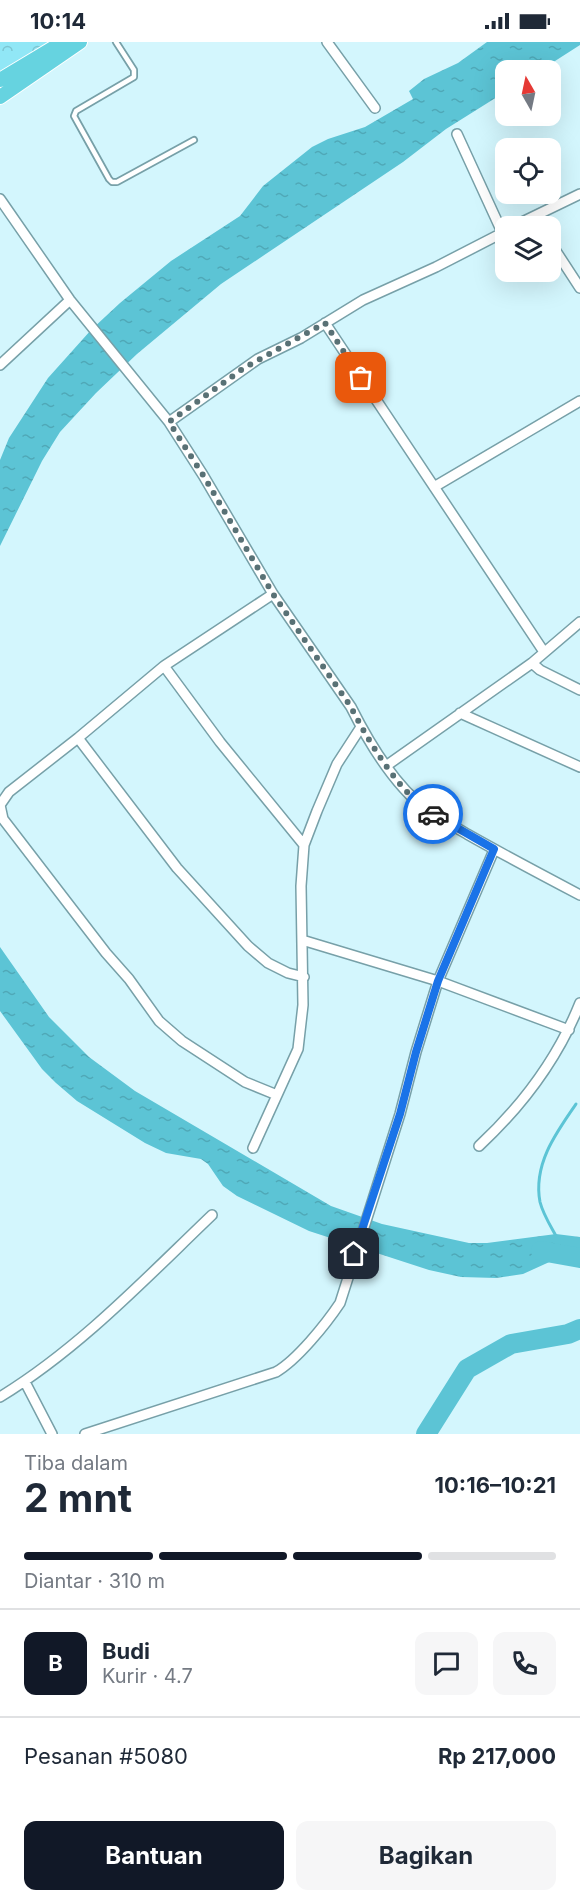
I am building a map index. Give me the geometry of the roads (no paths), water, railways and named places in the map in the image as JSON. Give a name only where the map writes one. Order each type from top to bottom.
[{"type":"main road","points":[[0,80],[63,42]]},
{"type":"main road","points":[[0,97],[80,42]]},
{"type":"street","points":[[327,42],[375,108]]},
{"type":"street","points":[[457,134],[496,216]]},
{"type":"street","points":[[536,216],[580,194]]},
{"type":"street","points":[[0,199],[70,300],[169,422],[273,594],[351,707],[386,766],[411,796],[428,811],[580,895]]},
{"type":"street","points":[[169,422],[244,368],[363,300],[495,237]]},
{"type":"street","points":[[561,259],[580,288]]},
{"type":"street","points":[[0,365],[70,300]]},
{"type":"street","points":[[325,323],[544,652]]},
{"type":"street","points":[[434,487],[580,401]]},
{"type":"street","points":[[273,594],[164,666],[9,792],[0,805],[3,819],[106,953],[129,979],[159,1021],[182,1041],[245,1082],[277,1095]]},
{"type":"street","points":[[386,766],[532,663],[580,622]]},
{"type":"street","points":[[532,663],[540,670],[580,690]]},
{"type":"street","points":[[164,666],[215,735],[304,845]]},
{"type":"street","points":[[460,713],[580,767]]},
{"type":"street","points":[[253,1148],[298,1049],[304,977],[301,886],[304,845],[337,764],[361,727]]},
{"type":"street","points":[[78,738],[177,868],[248,946],[268,963],[288,973],[304,977]]},
{"type":"street","points":[[85,1434],[283,1369],[330,1318],[339,1303],[400,1114],[438,981],[494,849]]},
{"type":"street","points":[[302,940],[438,981],[569,1030]]},
{"type":"street","points":[[479,1146],[500,1126],[528,1093],[569,1030],[580,1003]]},
{"type":"street","points":[[0,1397],[25,1382],[92,1329],[212,1215]]},
{"type":"street","points":[[25,1382],[52,1434]]},
{"type":"lane","points":[[116,42],[134,70],[134,77],[76,111],[74,117],[109,179],[117,182],[194,140]]},
{"type":"water","points":[[487,42],[580,42],[580,45],[557,60],[495,60],[495,98],[446,129],[403,162],[221,284],[137,354],[60,432],[42,461],[0,546],[0,460],[9,438],[48,378],[91,330],[171,261],[240,216],[263,186],[312,147],[328,139],[365,127],[413,99],[409,91],[424,79],[458,63]]},
{"type":"water","points":[[0,947],[49,1017],[89,1057],[135,1091],[331,1206],[382,1224],[469,1243],[487,1243],[556,1234],[580,1237],[580,1256],[556,1259],[523,1274],[496,1278],[461,1277],[429,1270],[309,1231],[237,1196],[223,1186],[208,1164],[201,1159],[166,1153],[145,1143],[77,1101],[42,1069],[0,1011]]},
{"type":"waterway","points":[[556,1236],[540,1202],[540,1175],[554,1138],[576,1104]]},
{"type":"waterway","points":[[541,1251],[580,1258]]},
{"type":"waterway","points":[[426,1434],[467,1369],[511,1344],[568,1334],[580,1329]]}]
